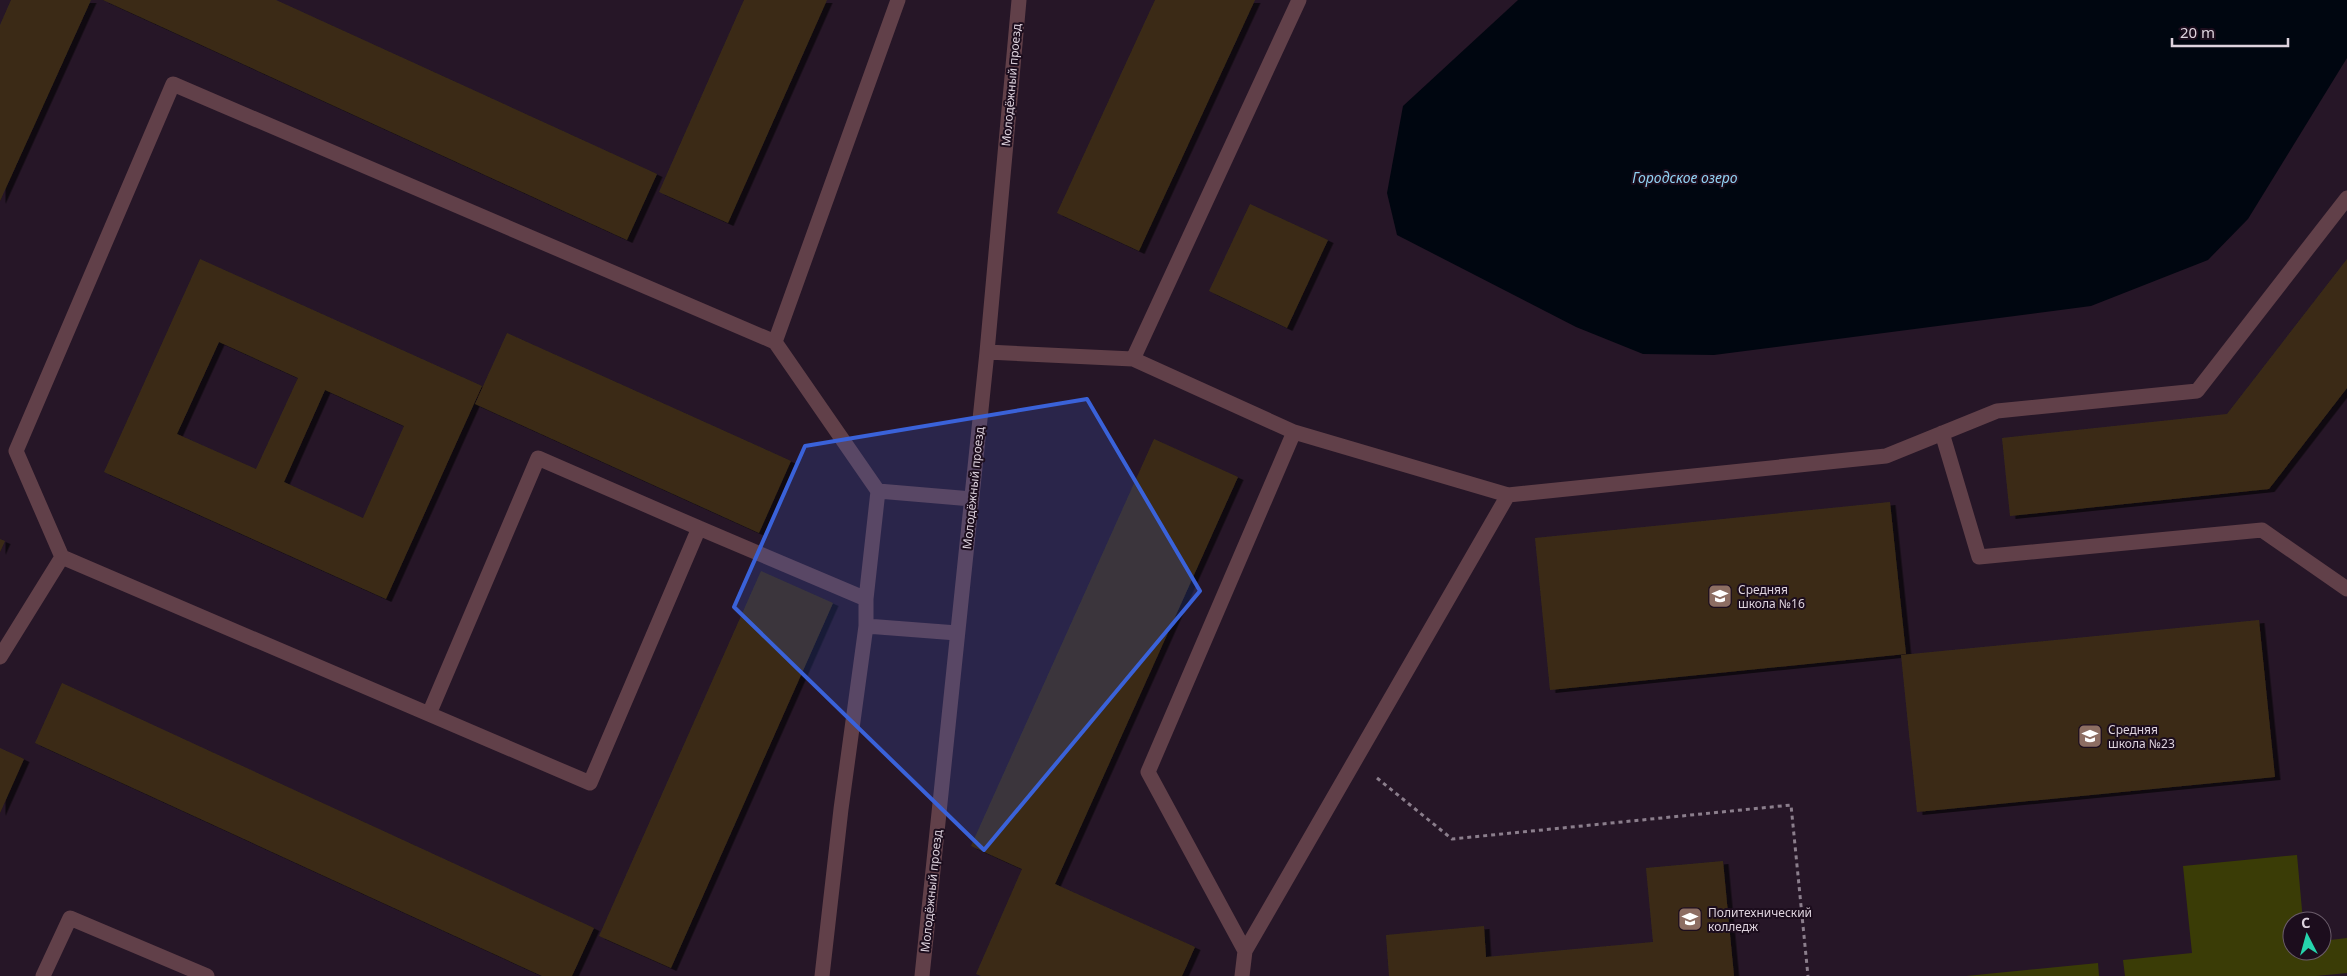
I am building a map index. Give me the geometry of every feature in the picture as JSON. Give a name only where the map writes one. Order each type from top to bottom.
[{"type":"street","points":[[775,342],[898,0]]},
{"type":"street","name":"Молодёжный проезд","points":[[922,976],[987,352],[1019,0]]},
{"type":"street","points":[[1133,359],[1299,0]]},
{"type":"street","points":[[700,528],[590,783],[62,557],[16,451],[173,84],[775,342],[878,491],[866,599],[866,626],[841,809],[822,976]]},
{"type":"street","points":[[987,352],[1133,359],[1294,432],[1508,495],[1886,456],[1997,411],[2197,391],[2347,198]]},
{"type":"street","points":[[1245,951],[1148,772],[1294,432]]},
{"type":"street","points":[[1942,434],[1979,557],[2262,530],[2347,589]]},
{"type":"street","points":[[429,714],[538,458],[866,599]]},
{"type":"street","points":[[878,491],[972,499]]},
{"type":"street","points":[[1242,976],[1245,951],[1508,495]]},
{"type":"street","points":[[0,657],[62,557]]},
{"type":"street","points":[[866,626],[958,633]]},
{"type":"street","points":[[44,976],[70,918],[206,976]]},
{"type":"path","points":[[1355,760],[1452,839],[1791,805],[1808,976]]},
{"type":"highlighted area","points":[[1087,399],[1200,591],[984,850],[734,607],[805,446]]},
{"type":"shaded area","points":[[2297,855],[2302,911],[2282,911],[2282,961],[2332,961],[2332,940],[2347,938],[2347,973],[2316,976],[2125,976],[2123,960],[2192,953],[2183,866]]},
{"type":"shaded area","points":[[2098,963],[2099,976],[1966,976]]},
{"type":"water","name":"Городское озеро","points":[[1518,0],[2347,0],[2347,58],[2248,219],[2208,260],[2091,306],[1714,355],[1643,354],[1576,327],[1397,235],[1387,193],[1403,106]]},
{"type":"building","points":[[11,0],[91,0],[0,201],[0,25]]},
{"type":"building","points":[[103,0],[276,0],[657,174],[627,240]]},
{"type":"building","points":[[744,0],[827,0],[728,223],[659,192]]},
{"type":"building","points":[[1155,0],[1255,0],[1139,251],[1057,213]]},
{"type":"building","points":[[1250,204],[1328,240],[1287,328],[1209,291]]},
{"type":"building","points":[[200,259],[482,386],[386,599],[104,472]],"holes":[[[219,342],[298,378],[256,469],[177,434]],[[325,390],[404,426],[363,518],[284,482]]]},
{"type":"building","points":[[2347,259],[2347,388],[2269,489],[2010,516],[2002,438],[2227,414]]},
{"type":"building","points":[[507,333],[791,461],[759,533],[475,404]]},
{"type":"building","points":[[1154,439],[1238,477],[1055,884],[1195,947],[1182,976],[981,976],[976,974],[1022,869],[971,846]]},
{"type":"building","name":"Средняя школа №16","points":[[1890,502],[1906,654],[1550,690],[1535,538]]},
{"type":"building","points":[[0,539],[5,541],[0,552]]},
{"type":"building","points":[[761,571],[833,603],[671,968],[599,936]]},
{"type":"building","name":"Средняя школа №23","points":[[2259,620],[2275,777],[1917,812],[1901,655]]},
{"type":"building","points":[[62,683],[594,928],[572,976],[542,976],[35,743]]},
{"type":"building","points":[[0,748],[24,759],[0,813]]},
{"type":"building","name":"Политехнический колледж","points":[[1723,861],[1734,976],[1389,976],[1386,935],[1484,926],[1486,957],[1653,942],[1646,868]]},
{"type":"place","name":"Средняя школа №16","points":[[1720,596]]},
{"type":"place","name":"Средняя школа №23","points":[[2090,736]]},
{"type":"place","name":"Политехнический колледж","points":[[1690,919]]}]
